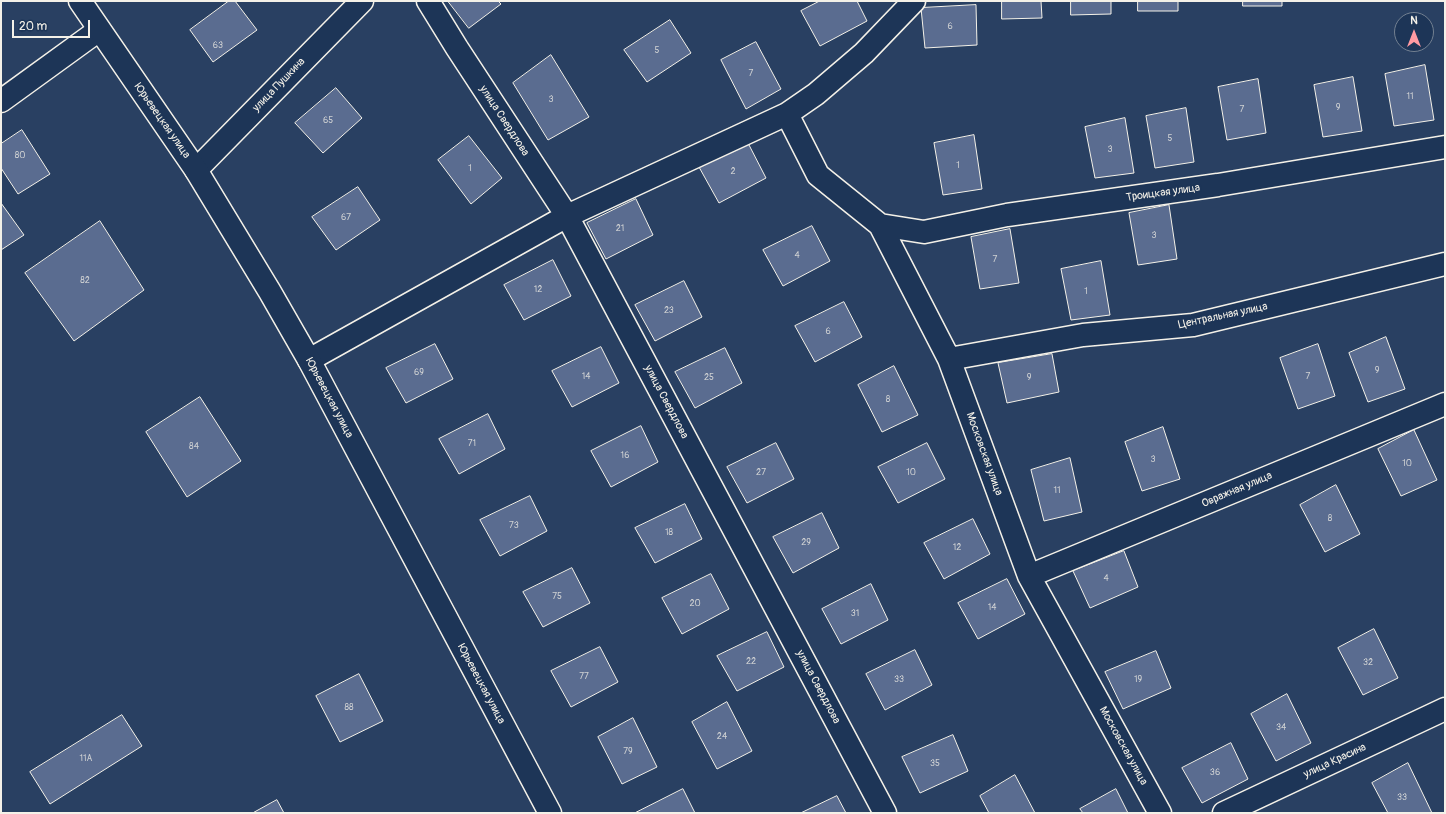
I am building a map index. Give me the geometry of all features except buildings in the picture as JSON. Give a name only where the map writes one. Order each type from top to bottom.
[{"type":"street","name":"Юрьевецкая улица","points":[[80,1],[196,170],[270,292],[309,360],[550,813]]},
{"type":"street","name":"улица Пушкина","points":[[196,170],[362,1]]},
{"type":"street","name":"улица Свердлова","points":[[428,1],[567,216],[885,813]]},
{"type":"street","points":[[309,360],[567,216],[787,114],[816,94],[864,53],[914,1]]},
{"type":"street","points":[[1,101],[99,30]]},
{"type":"street","name":"Московская улица","points":[[787,114],[818,175],[880,225],[950,359],[1029,576],[1160,813]]},
{"type":"street","name":"Троицкая улица","points":[[880,225],[924,232],[1007,215],[1218,185],[1445,147]]},
{"type":"street","name":"Центральная улица","points":[[950,359],[1084,335],[1194,325],[1445,264]]},
{"type":"street","name":"Овражная улица","points":[[1029,576],[1445,404]]},
{"type":"street","name":"улица Красина","points":[[1224,813],[1445,709]]}]
